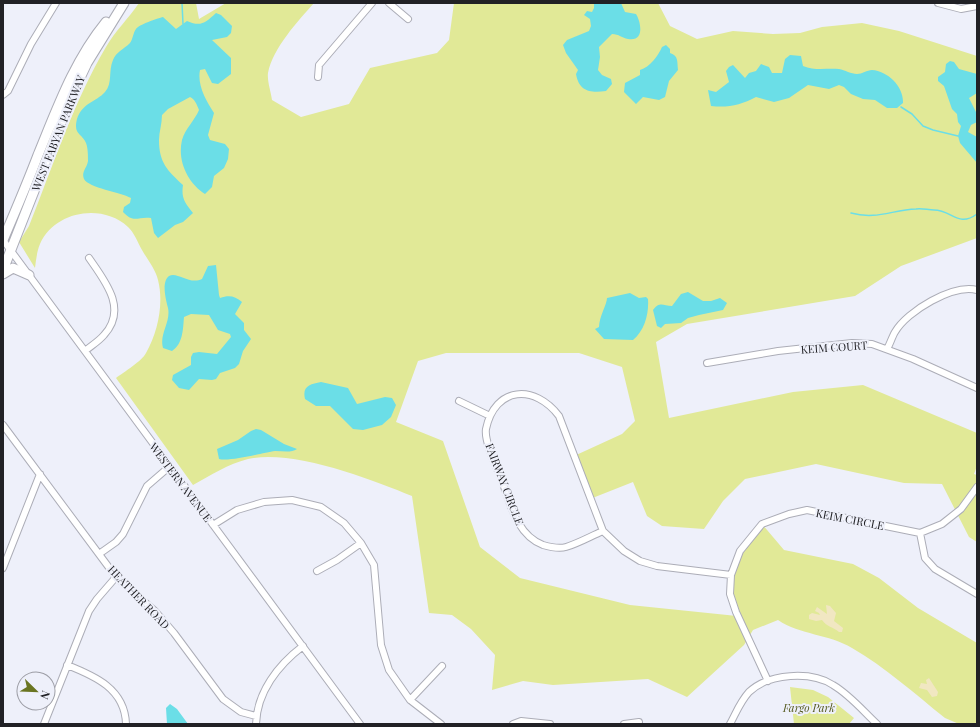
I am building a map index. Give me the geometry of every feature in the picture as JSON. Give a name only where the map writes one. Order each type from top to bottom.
[{"type":"main road","name":"WEST FABYAN PARKWAY","points":[[3,240],[66,87],[96,35],[123,3]]},
{"type":"main road","name":"WEST FABYAN PARKWAY","points":[[3,270],[71,97],[87,63],[123,3]]},
{"type":"main road","points":[[3,274],[13,268],[29,275]]},
{"type":"street","points":[[3,95],[8,91],[31,44],[56,3]]},
{"type":"street","points":[[318,77],[319,65],[372,3]]},
{"type":"street","points":[[389,3],[408,19]]},
{"type":"street","points":[[938,3],[961,9],[977,6]]},
{"type":"street","name":"WESTERN AVENUE","points":[[3,240],[360,724]]},
{"type":"street","points":[[85,351],[104,335],[113,323],[116,311],[113,296],[108,285],[89,258]]},
{"type":"street","points":[[887,349],[895,332],[908,317],[927,304],[960,289],[977,290]]},
{"type":"street","name":"KEIM COURT","points":[[707,363],[778,351],[852,344],[872,344],[977,388]]},
{"type":"street","name":"FAIRWAY CIRCLE","points":[[603,531],[565,547],[550,547],[532,541],[520,528],[489,448],[486,431],[490,416],[500,400],[518,394],[536,396],[551,404],[559,416],[603,531],[624,551],[640,561],[657,566],[731,575]]},
{"type":"street","points":[[459,401],[490,416]]},
{"type":"street","name":"HEATHER ROAD","points":[[3,425],[116,577],[155,611],[228,704],[241,712],[256,716]]},
{"type":"street","points":[[99,554],[116,542],[124,534],[147,486],[169,467]]},
{"type":"street","points":[[3,568],[40,474]]},
{"type":"street","points":[[977,487],[961,509],[942,524],[920,532],[925,558],[935,569],[977,594]]},
{"type":"street","points":[[213,526],[237,510],[264,502],[292,500],[321,507],[344,523],[361,543],[374,565],[381,644],[384,656],[396,682],[410,700],[441,724]]},
{"type":"street","name":"KEIM CIRCLE","points":[[768,681],[736,612],[730,594],[731,575],[740,551],[762,524],[789,514],[807,510],[920,532]]},
{"type":"street","points":[[317,571],[337,560],[361,543]]},
{"type":"street","points":[[44,724],[89,611],[116,577]]},
{"type":"street","points":[[256,724],[256,716],[262,695],[272,676],[286,660],[303,646]]},
{"type":"street","points":[[67,665],[102,681],[109,686],[120,701],[126,724]]},
{"type":"street","points":[[410,700],[442,666]]},
{"type":"street","points":[[730,724],[740,704],[750,692],[768,681],[792,676],[822,679],[842,691],[877,724]]},
{"type":"street","points":[[514,724],[521,721],[550,724]]},
{"type":"street","points":[[624,724],[639,722]]},
{"type":"green space","points":[[139,3],[196,3],[199,19],[226,3],[314,3],[287,35],[275,54],[268,73],[272,100],[301,117],[349,104],[370,68],[437,53],[449,40],[454,3],[658,3],[670,26],[697,39],[733,31],[773,34],[800,33],[822,27],[862,23],[899,31],[977,56],[977,238],[901,266],[855,296],[687,324],[656,342],[669,418],[793,392],[863,385],[977,433],[977,466],[974,474],[977,475],[977,542],[969,537],[942,484],[904,483],[816,464],[745,479],[723,501],[704,529],[662,526],[647,516],[633,482],[590,499],[574,456],[622,434],[635,421],[622,367],[579,353],[446,353],[418,361],[396,422],[443,441],[480,547],[520,578],[630,605],[737,616],[731,588],[731,576],[738,557],[762,524],[784,550],[853,564],[879,578],[918,608],[977,643],[977,724],[959,724],[945,718],[888,672],[864,655],[843,643],[796,629],[778,620],[753,630],[744,645],[687,697],[648,679],[553,685],[523,681],[492,690],[495,655],[471,629],[452,615],[429,613],[412,496],[331,467],[287,458],[266,457],[248,459],[220,470],[193,485],[116,378],[137,363],[146,353],[157,327],[160,308],[160,289],[157,276],[132,232],[117,219],[105,215],[93,213],[80,214],[68,218],[56,224],[47,233],[40,244],[35,268],[19,242],[29,226],[73,112],[94,68],[110,41]]},
{"type":"green space","name":"Fargo Park","points":[[790,687],[813,690],[828,697],[854,718],[849,724],[794,724]]},
{"type":"sand","points":[[826,605],[830,606],[836,613],[834,621],[843,628],[842,632],[828,626],[822,620],[816,621],[809,619],[809,615],[812,613],[820,615],[815,611],[817,607],[827,614]]},
{"type":"sand","points":[[929,678],[938,692],[937,696],[932,697],[927,690],[919,688],[921,683],[927,684],[926,680]]},
{"type":"water","points":[[594,3],[621,3],[625,12],[636,14],[640,26],[639,35],[637,37],[628,39],[612,34],[599,47],[600,57],[598,70],[602,75],[611,79],[612,84],[606,91],[601,92],[586,90],[580,85],[576,74],[578,70],[566,53],[563,45],[567,40],[589,31],[591,26],[590,19],[584,15],[587,11],[592,12]]},
{"type":"water","points":[[216,13],[221,15],[232,26],[231,33],[227,37],[212,40],[231,58],[231,74],[218,84],[212,83],[205,69],[200,70],[199,76],[205,98],[214,113],[208,135],[210,140],[225,144],[229,149],[228,159],[224,168],[214,176],[212,187],[205,194],[189,178],[185,171],[181,156],[183,136],[199,110],[196,102],[190,97],[168,109],[162,115],[159,134],[159,148],[161,155],[165,166],[183,185],[184,200],[193,213],[183,222],[175,225],[158,238],[154,233],[151,218],[133,219],[123,212],[124,207],[130,203],[131,198],[92,185],[84,179],[84,172],[88,161],[88,150],[87,145],[77,131],[77,119],[82,109],[105,92],[109,85],[114,57],[130,43],[138,27],[163,17],[176,29],[187,21],[196,24],[203,23]]},
{"type":"water","points":[[666,45],[670,49],[670,53],[676,58],[678,70],[669,81],[665,97],[659,100],[643,97],[636,104],[624,92],[625,83],[640,75],[640,70],[644,69],[650,64],[662,47]]},
{"type":"water","points":[[790,55],[801,56],[803,66],[812,68],[839,69],[857,74],[872,70],[884,73],[898,86],[903,97],[903,103],[897,108],[887,108],[875,100],[863,99],[851,94],[844,87],[839,85],[829,89],[808,85],[789,98],[774,102],[756,97],[734,105],[723,107],[711,106],[708,90],[716,92],[729,82],[726,71],[729,67],[733,65],[745,78],[749,73],[756,71],[761,64],[769,67],[772,73],[782,73],[785,59]]},
{"type":"water","points":[[950,61],[954,62],[959,69],[977,74],[977,93],[969,98],[976,112],[977,122],[971,125],[968,132],[977,137],[977,163],[960,143],[958,136],[961,126],[958,122],[957,114],[952,109],[944,86],[938,81],[938,77],[945,72],[946,64]]},
{"type":"water","points":[[216,265],[220,298],[232,297],[237,298],[242,302],[235,314],[244,323],[244,330],[251,339],[243,351],[239,364],[235,368],[220,373],[216,379],[199,379],[189,390],[179,388],[172,380],[173,375],[191,365],[191,357],[193,353],[199,352],[217,354],[231,337],[230,334],[218,330],[209,315],[191,314],[184,317],[182,336],[176,348],[172,351],[163,348],[162,343],[168,318],[165,282],[169,276],[172,275],[192,280],[202,279],[208,266]]},
{"type":"water","points":[[688,292],[703,301],[711,301],[720,298],[727,303],[723,310],[688,318],[681,323],[665,324],[661,328],[657,326],[653,310],[655,307],[660,305],[672,306],[681,294]]},
{"type":"water","points":[[630,293],[639,298],[646,297],[648,299],[647,315],[641,331],[633,340],[604,339],[595,329],[599,327],[607,298]]},
{"type":"water","points":[[321,382],[348,388],[357,404],[385,397],[392,398],[396,405],[391,417],[382,425],[363,430],[353,429],[330,406],[316,406],[305,399],[304,395],[306,388]]},
{"type":"water","points":[[256,429],[261,430],[284,444],[297,449],[290,451],[275,451],[224,460],[219,459],[217,449],[238,440]]},
{"type":"water","points":[[170,704],[177,709],[188,724],[167,724],[166,708]]},
{"type":"waterway","points":[[182,3],[183,24]]},
{"type":"waterway","points":[[901,107],[912,114],[923,126],[958,136]]},
{"type":"waterway","points":[[851,213],[860,215],[876,215],[920,209],[940,211],[960,219],[970,218],[977,214]]}]
